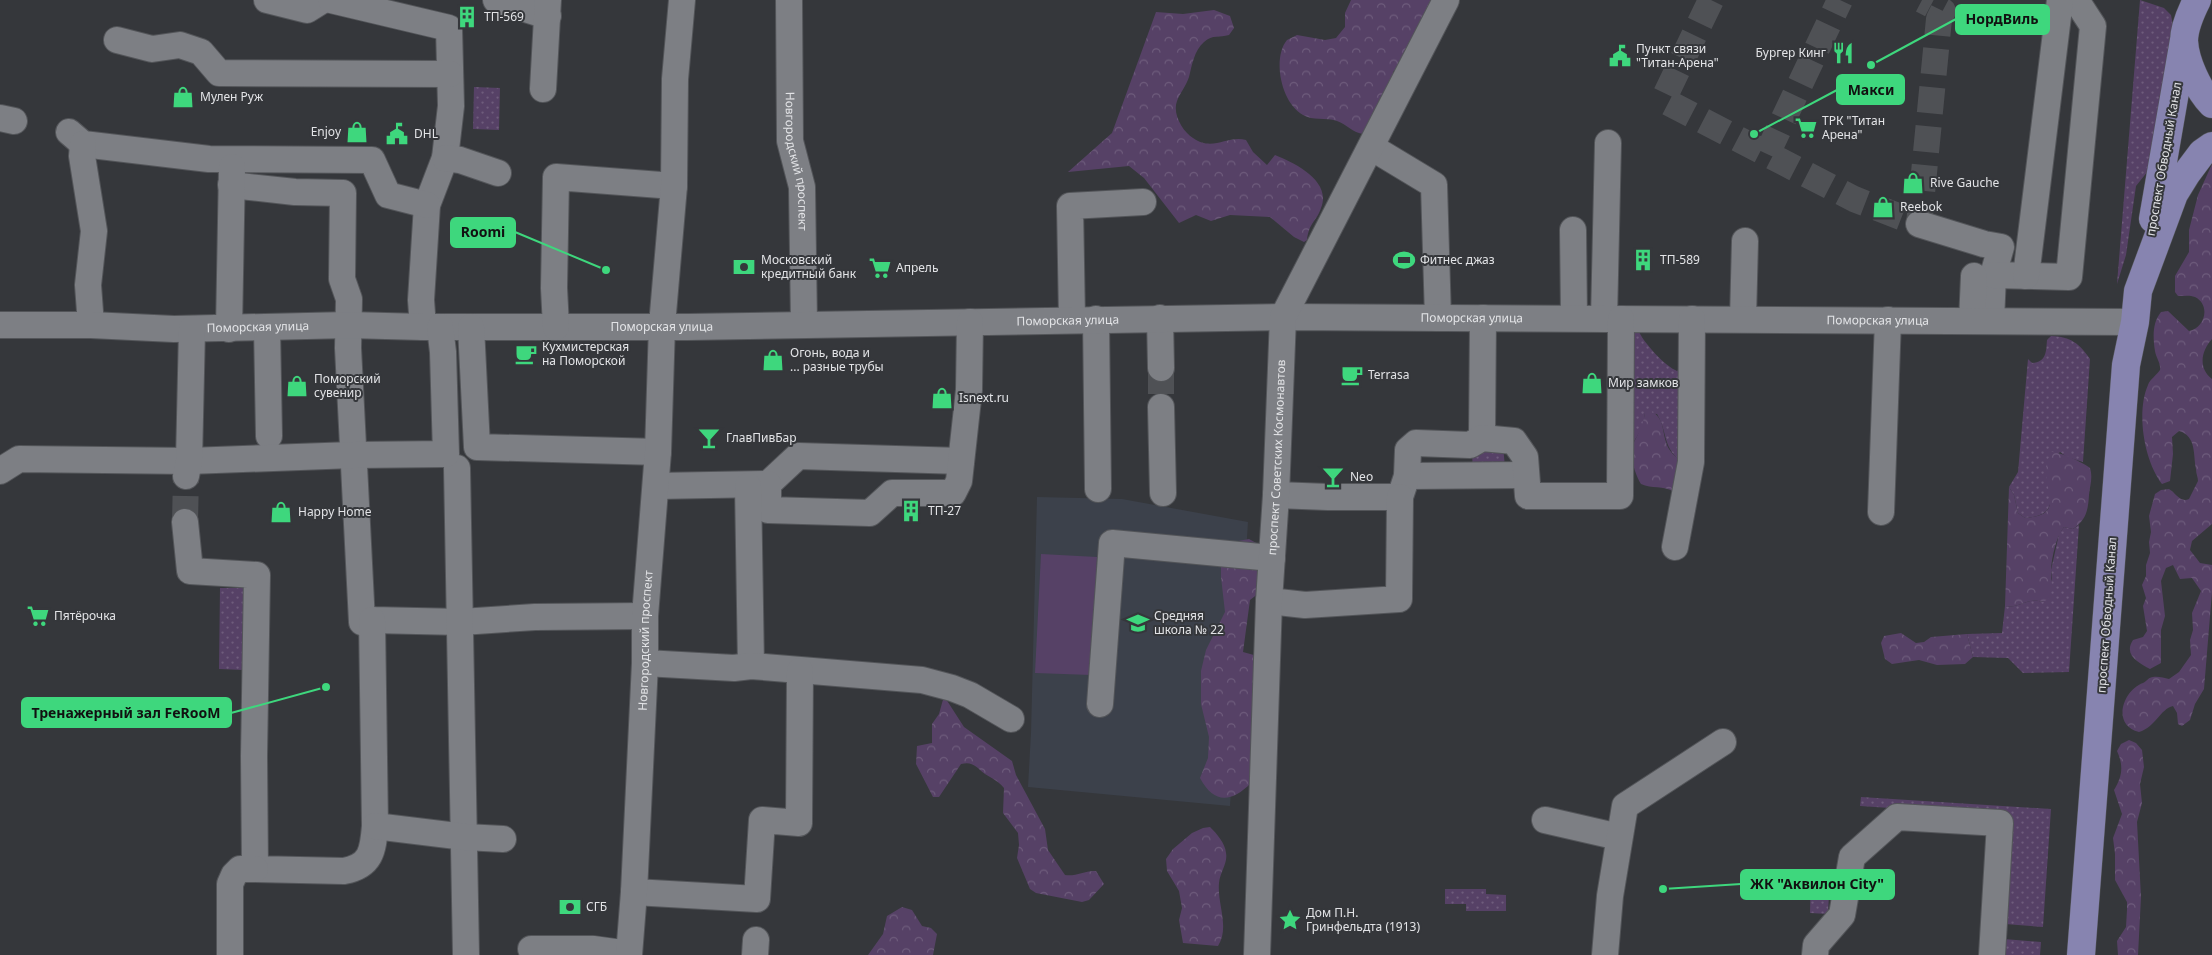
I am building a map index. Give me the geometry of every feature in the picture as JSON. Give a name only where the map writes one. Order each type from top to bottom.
[{"type":"main road","points":[[2187,14],[2196,83],[2212,104]]},
{"type":"main road","name":"проспект Обводный Канал","points":[[2143,277],[2187,14]]},
{"type":"main road","name":"проспект Обводный Канал","points":[[2081,955],[2126,365],[2135,322],[2138,291],[2174,194],[2202,153],[2212,146]]},
{"type":"street","points":[[267,0],[307,10],[323,0]]},
{"type":"street","points":[[0,471],[18,459],[188,469],[353,455],[446,454],[443,352],[421,300],[427,206],[445,158],[452,106],[449,28],[387,6],[331,0]]},
{"type":"street","points":[[496,0],[548,8],[543,89]]},
{"type":"street","name":"Новгородский проспект","points":[[629,954],[634,892],[645,663],[645,616],[658,452],[662,325],[674,186],[674,79],[682,0]]},
{"type":"street","name":"Новгородский проспект","points":[[789,0],[790,141],[802,187],[804,324]]},
{"type":"street","name":"проспект Советских Космонавтов","points":[[1257,955],[1269,600],[1276,495],[1283,317],[1446,0]]},
{"type":"street","points":[[2026,276],[2060,0]]},
{"type":"street","points":[[1984,275],[2069,277],[2093,26],[2076,0]]},
{"type":"street","points":[[117,40],[152,49],[180,44],[201,52],[219,73],[450,74]]},
{"type":"street","points":[[90,325],[88,285],[94,231],[82,156],[76,138],[159,155],[232,159],[372,160],[388,195],[427,206]]},
{"type":"street","points":[[1269,600],[1305,605],[1398,599],[1403,487],[1408,450],[1416,443],[1470,445],[1482,438],[1514,441],[1525,457],[1528,496],[1620,496],[1612,319],[1608,144]]},
{"type":"street","points":[[1371,147],[1434,185],[1438,318]]},
{"type":"street","points":[[445,158],[460,160],[498,174]]},
{"type":"street","points":[[229,329],[232,159]]},
{"type":"street","points":[[556,327],[554,288],[556,177],[674,186]]},
{"type":"street","points":[[232,185],[295,192],[343,192],[342,279],[349,299],[353,455],[362,622],[372,620],[460,622],[535,617],[645,616]]},
{"type":"street","points":[[1098,489],[1084,319],[1070,206],[1143,202]]},
{"type":"street","points":[[1919,224],[1984,244],[2001,247],[1984,275],[1982,321]]},
{"type":"street","points":[[1574,230],[1574,318]]},
{"type":"street","points":[[1743,319],[1745,241]]},
{"type":"street","name":"Поморская улица","points":[[0,325],[90,325],[192,329],[349,325],[432,328],[1283,317],[2135,322]]},
{"type":"street","points":[[1160,318],[1161,368]]},
{"type":"street","points":[[1482,438],[1483,318]]},
{"type":"street","points":[[1675,548],[1691,462],[1692,319]]},
{"type":"street","points":[[1881,512],[1888,320]]},
{"type":"street","points":[[758,485],[768,510],[870,513],[892,492],[953,493],[959,481],[969,390],[970,322]]},
{"type":"street","points":[[471,327],[477,447],[658,452]]},
{"type":"street","points":[[267,328],[269,436]]},
{"type":"street","points":[[188,469],[192,329]]},
{"type":"street","points":[[1161,407],[1163,493]]},
{"type":"street","points":[[656,486],[758,485],[798,456],[961,461]]},
{"type":"street","points":[[457,468],[466,955]]},
{"type":"street","points":[[1276,495],[1328,497],[1403,487],[1526,475]]},
{"type":"street","points":[[751,666],[758,485]]},
{"type":"street","points":[[185,522],[190,571],[257,575],[254,756],[255,869]]},
{"type":"street","points":[[1100,704],[1112,543],[1272,558]]},
{"type":"street","points":[[230,955],[230,884],[234,875],[240,869],[344,872],[355,869],[366,861],[374,847],[376,826],[372,620]]},
{"type":"street","points":[[645,663],[734,668],[751,666],[922,680],[970,695],[1011,719]]},
{"type":"street","points":[[634,892],[757,899],[762,820],[799,823],[800,671]]},
{"type":"street","points":[[1605,955],[1610,896],[1626,806],[1722,742]]},
{"type":"street","points":[[1816,955],[1816,945],[1842,915],[1852,857],[1897,817],[2000,823],[1992,955]]},
{"type":"street","points":[[1545,820],[1619,837]]},
{"type":"street","points":[[376,826],[503,840]]},
{"type":"street","points":[[531,949],[593,949],[629,954]]},
{"type":"shaded area","name":"Средняя школа № 22","points":[[1037,497],[1122,499],[1248,522],[1230,806],[1028,787]]},
{"type":"green space","points":[[1351,0],[1439,0],[1409,53],[1393,72],[1394,91],[1364,134],[1356,132],[1337,121],[1311,118],[1303,115],[1289,101],[1281,80],[1280,58],[1282,48],[1287,40],[1297,35],[1325,40],[1336,38],[1345,27],[1345,13]]},
{"type":"green space","points":[[2140,0],[2164,8],[2171,15],[2175,36],[2152,166],[2136,186],[2126,255],[2117,284]]},
{"type":"green space","points":[[1214,10],[1230,16],[1234,28],[1229,35],[1213,37],[1207,40],[1198,50],[1188,80],[1177,101],[1177,117],[1186,132],[1200,142],[1207,144],[1239,139],[1246,140],[1253,152],[1267,165],[1275,155],[1310,174],[1317,181],[1323,198],[1321,208],[1309,229],[1307,240],[1304,242],[1294,237],[1270,217],[1230,215],[1211,221],[1196,215],[1179,223],[1144,178],[1129,166],[1068,172],[1112,133],[1156,12],[1183,14]]},
{"type":"green space","points":[[474,87],[500,88],[499,130],[473,129]]},
{"type":"green space","points":[[2212,164],[2212,339],[2203,354],[2203,365],[2212,379],[2212,524],[2192,541],[2190,550],[2200,563],[2212,565],[2212,592],[2204,689],[2195,704],[2190,720],[2182,726],[2178,724],[2177,713],[2173,706],[2145,730],[2139,732],[2130,728],[2125,722],[2123,708],[2126,700],[2136,687],[2150,678],[2169,679],[2179,672],[2191,655],[2192,613],[2201,591],[2192,578],[2180,579],[2173,565],[2166,568],[2161,581],[2165,616],[2161,630],[2161,663],[2150,669],[2134,658],[2131,654],[2130,645],[2133,640],[2143,637],[2147,631],[2143,606],[2146,598],[2142,585],[2146,576],[2146,565],[2150,553],[2149,542],[2151,532],[2149,516],[2155,494],[2161,490],[2169,489],[2181,499],[2186,500],[2189,499],[2198,481],[2193,447],[2189,437],[2179,431],[2172,437],[2173,454],[2170,481],[2162,484],[2146,450],[2142,422],[2144,396],[2149,383],[2160,370],[2154,341],[2154,331],[2158,316],[2161,312],[2168,311],[2189,331],[2199,326],[2204,316],[2203,305],[2200,301],[2193,296],[2178,296],[2175,292],[2175,276],[2189,252],[2189,230],[2198,195]]},
{"type":"green space","points":[[1627,332],[1639,332],[1656,354],[1672,368],[1677,371],[1683,366],[1683,463],[1668,446],[1661,421],[1657,414],[1645,413],[1643,426],[1633,443]]},
{"type":"green space","points":[[2051,336],[2069,339],[2082,349],[2090,359],[2083,462],[2067,457],[2060,452],[2046,468],[2051,495],[2048,508],[2044,513],[2025,518],[2018,513],[2014,495],[2009,487],[2018,472],[2028,359],[2032,363],[2041,361],[2046,352],[2047,340]]},
{"type":"green space","points":[[1651,411],[1662,424],[1669,448],[1683,463],[1674,492],[1666,488],[1641,484],[1635,470],[1632,447],[1645,413]]},
{"type":"green space","points":[[1480,446],[1503,446],[1505,467],[1473,467],[1472,456]]},
{"type":"green space","points":[[2051,452],[2071,458],[2090,468],[2091,478],[2087,510],[2084,519],[2077,526],[2073,529],[2064,527],[2059,536],[2051,569],[2052,587],[2050,598],[2043,602],[2032,601],[2015,606],[2005,606],[2009,487],[2014,495],[2018,513],[2025,518],[2038,516],[2045,512],[2049,507],[2050,500],[2046,467]]},
{"type":"green space","points":[[2079,525],[2069,672],[2023,673],[2008,658],[1973,657],[1967,634],[2002,633],[2005,606],[2015,606],[2032,601],[2043,602],[2052,579],[2051,570],[2059,534],[2064,527],[2073,529]]},
{"type":"green space","points":[[1249,539],[1258,544],[1268,586],[1250,600],[1243,652],[1261,657],[1251,783],[1237,794],[1223,798],[1211,793],[1200,778],[1208,758],[1209,737],[1201,704],[1201,671],[1206,650],[1225,612],[1221,566],[1229,546],[1238,541]]},
{"type":"green space","points":[[1041,554],[1097,557],[1091,675],[1035,673]]},
{"type":"green space","points":[[220,588],[244,588],[243,670],[219,669]]},
{"type":"green space","points":[[1901,633],[1916,643],[1924,642],[1931,637],[1967,634],[1973,657],[1965,664],[1937,665],[1919,660],[1892,664],[1885,659],[1881,643],[1884,636]]},
{"type":"green space","points":[[944,696],[964,727],[1012,761],[1016,775],[1045,829],[1048,850],[1065,875],[1096,871],[1104,884],[1089,900],[1082,902],[1036,893],[1030,889],[1017,858],[1018,833],[1003,813],[1004,788],[974,765],[969,763],[961,764],[939,797],[933,797],[916,764],[917,746],[932,743],[932,724],[939,714]]},
{"type":"green space","points":[[2129,740],[2136,743],[2142,750],[2144,767],[2140,784],[2142,803],[2137,822],[2141,897],[2138,955],[2118,955],[2117,941],[2126,927],[2127,902],[2115,880],[2113,838],[2122,814],[2114,790],[2119,781],[2121,771],[2121,762],[2117,751],[2121,744]]},
{"type":"green space","points":[[1861,797],[2051,809],[2043,927],[2005,924],[2011,816],[1860,806]]},
{"type":"green space","points":[[1210,827],[1222,842],[1226,857],[1219,883],[1223,931],[1218,946],[1183,943],[1179,920],[1182,908],[1179,891],[1167,871],[1166,859],[1173,849],[1192,833]]},
{"type":"green space","points":[[1811,872],[1830,873],[1828,914],[1810,913]]},
{"type":"green space","points":[[1445,889],[1486,889],[1486,894],[1506,895],[1506,911],[1466,911],[1466,904],[1445,904]]},
{"type":"green space","points":[[902,907],[912,910],[922,926],[931,928],[937,934],[933,955],[868,955],[883,934],[887,916]]},
{"type":"green space","points":[[2004,939],[2041,942],[2040,955],[2003,955]]},
{"type":"tunnel","points":[[1711,0],[1663,100],[1854,199],[1919,224],[1939,19],[1943,11],[1922,0]]},
{"type":"tunnel","points":[[1767,154],[1840,0]]},
{"type":"tunnel","points":[[1161,368],[1161,407]]},
{"type":"tunnel","points":[[185,522],[186,476]]},
{"type":"place","name":"ТП-569","points":[[467,17]]},
{"type":"place","name":"Бургер Кинг","points":[[1843,53]]},
{"type":"place","name":"Пункт связи \"Титан-Арена\"","points":[[1620,56]]},
{"type":"place","name":"НордВиль","points":[[1871,65]]},
{"type":"place","name":"Мулен Руж","points":[[183,97]]},
{"type":"place","name":"ТРК \"Титан Арена\"","points":[[1806,128]]},
{"type":"place","name":"Enjoy","points":[[357,132]]},
{"type":"place","name":"DHL","points":[[397,134]]},
{"type":"place","name":"Макси","points":[[1754,134]]},
{"type":"place","name":"Rive Gauche","points":[[1913,183]]},
{"type":"place","name":"Reebok","points":[[1883,207]]},
{"type":"place","name":"Фитнес джаз","points":[[1404,260]]},
{"type":"place","name":"ТП-589","points":[[1643,260]]},
{"type":"place","name":"Московский кредитный банк","points":[[744,267]]},
{"type":"place","name":"Апрель","points":[[880,268]]},
{"type":"place","name":"Roomi","points":[[606,270]]},
{"type":"place","name":"Кухмистерская на Поморской","points":[[526,354]]},
{"type":"place","name":"Огонь, вода и ... разные трубы","points":[[773,360]]},
{"type":"place","name":"Terrasa","points":[[1352,375]]},
{"type":"place","name":"Мир замков","points":[[1592,383]]},
{"type":"place","name":"Поморский сувенир","points":[[297,386]]},
{"type":"place","name":"Isnext.ru","points":[[942,398]]},
{"type":"place","name":"ГлавПивБар","points":[[709,438]]},
{"type":"place","name":"Neo","points":[[1333,477]]},
{"type":"place","name":"ТП-27","points":[[911,511]]},
{"type":"place","name":"Happy Home","points":[[281,512]]},
{"type":"place","name":"Пятёрочка","points":[[38,616]]},
{"type":"place","name":"Средняя школа № 22","points":[[1138,623]]},
{"type":"place","name":"Тренажерный зал FeRooM","points":[[326,687]]},
{"type":"place","name":"ЖК \"Аквилон City\"","points":[[1663,889]]},
{"type":"place","name":"СГБ","points":[[570,907]]},
{"type":"place","name":"Дом П.Н. Гринфельдта (1913)","points":[[1290,920]]}]
